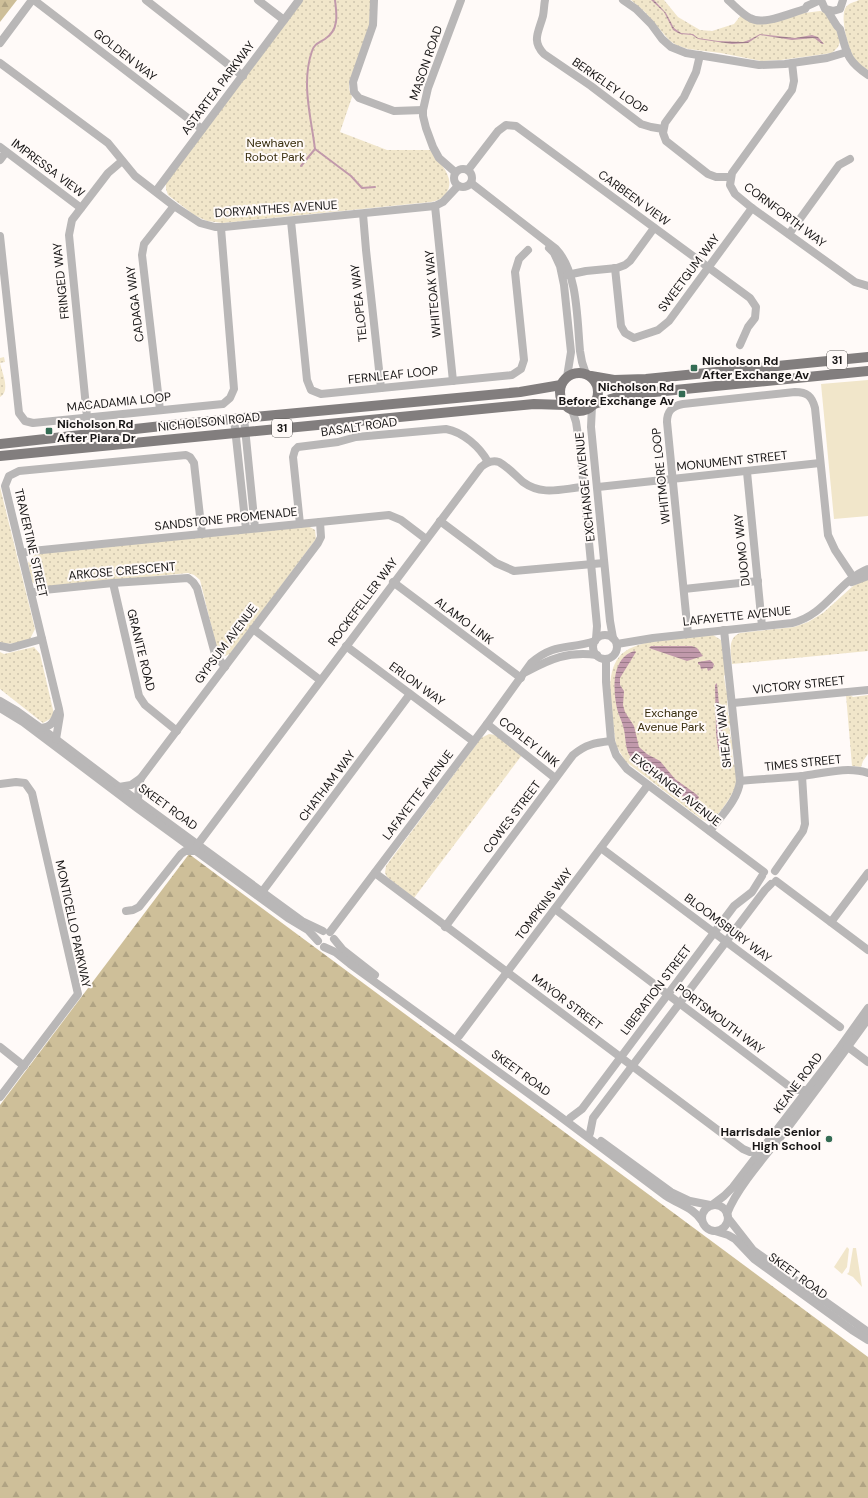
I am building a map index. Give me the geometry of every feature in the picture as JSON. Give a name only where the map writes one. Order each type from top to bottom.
[{"type":"main road","name":"NICHOLSON ROAD","points":[[0,444],[520,392],[564,381],[576,373],[614,380],[646,379],[868,357]]},
{"type":"main road","name":"NICHOLSON ROAD","points":[[0,456],[534,404],[580,411],[621,396],[634,394],[868,371]]},
{"type":"main road","points":[[588,375],[596,382],[598,388],[597,400],[593,405]]},
{"type":"main road","points":[[564,381],[560,396],[568,408]]},
{"type":"street","points":[[0,43],[33,0]]},
{"type":"street","name":"GOLDEN WAY","points":[[33,0],[202,129]]},
{"type":"street","points":[[146,0],[243,76]]},
{"type":"street","points":[[258,0],[284,20]]},
{"type":"street","name":"ASTARTEA PARKWAY","points":[[156,191],[299,0]]},
{"type":"street","points":[[374,0],[373,25],[353,82],[354,92],[359,98],[394,110],[423,110]]},
{"type":"street","name":"MASON ROAD","points":[[456,172],[443,162],[433,147],[426,128],[423,110],[428,88],[461,0]]},
{"type":"street","name":"BERKELEY LOOP","points":[[545,0],[543,16],[537,34],[536,43],[538,49],[591,86],[641,124],[663,129]]},
{"type":"street","points":[[623,0],[651,24],[662,39],[671,47],[686,53],[760,65],[792,63],[827,58],[847,52]]},
{"type":"street","points":[[728,0],[749,18],[757,21],[764,21],[805,9],[833,11],[844,3]]},
{"type":"street","points":[[805,9],[807,6],[820,0],[840,29]]},
{"type":"street","points":[[844,3],[839,16],[841,25],[840,29],[847,52],[854,65],[868,75]]},
{"type":"street","points":[[700,55],[696,72],[684,97],[665,123],[663,129],[666,141],[708,174],[716,177],[730,177]]},
{"type":"street","name":"DORYANTHES AVENUE","points":[[0,63],[108,143],[114,148],[122,161],[135,176],[174,206],[200,223],[220,228],[436,206]]},
{"type":"street","name":"CORNFORTH WAY","points":[[792,63],[794,81],[792,90],[732,172],[730,177],[730,185],[735,194],[752,208],[856,282],[868,286]]},
{"type":"street","name":"CARBEEN VIEW","points":[[468,170],[498,131],[506,125],[516,126],[750,298],[756,307],[755,318],[748,327],[740,345]]},
{"type":"street","points":[[0,160],[3,149]]},
{"type":"street","name":"IMPRESSA VIEW","points":[[3,149],[82,208]]},
{"type":"street","points":[[789,234],[839,165],[850,159]]},
{"type":"street","name":"FRINGED WAY","points":[[87,417],[69,235],[72,220],[108,173],[122,161]]},
{"type":"street","points":[[458,186],[454,180],[456,172],[461,169],[468,170],[472,176],[471,183]]},
{"type":"street","points":[[436,206],[443,202],[458,186],[466,186],[471,183]]},
{"type":"street","points":[[471,183],[540,237],[554,253],[567,276],[582,362],[588,375]]},
{"type":"street","name":"CADAGA WAY","points":[[160,410],[142,255],[144,244],[174,206]]},
{"type":"street","name":"WHITEOAK WAY","points":[[436,206],[453,381]]},
{"type":"street","name":"SWEETGUM WAY","points":[[615,268],[621,326],[625,333],[634,338],[658,330],[664,326],[752,208]]},
{"type":"street","name":"TELOPEA WAY","points":[[363,214],[381,388]]},
{"type":"street","name":"FERNLEAF LOOP","points":[[291,221],[307,380],[311,390],[322,394],[512,375],[521,369],[524,360],[515,272],[519,259],[528,250]]},
{"type":"street","name":"MACADAMIA LOOP","points":[[0,236],[19,413],[25,421],[33,423],[223,404],[230,398],[234,389],[220,228]]},
{"type":"street","points":[[567,276],[586,271],[615,268],[624,265],[630,260],[654,228]]},
{"type":"street","points":[[564,381],[571,352],[567,276]]},
{"type":"street","name":"WHITMORE LOOP","points":[[688,634],[668,416],[673,407],[690,403],[804,392],[810,396],[813,400],[828,535],[835,550],[853,577]]},
{"type":"street","name":"EXCHANGE AVENUE","points":[[593,405],[591,427],[598,487],[604,563],[615,641]]},
{"type":"street","name":"EXCHANGE AVENUE","points":[[568,408],[578,434],[597,622],[596,640]]},
{"type":"street","points":[[239,419],[246,529]]},
{"type":"street","name":"BASALT ROAD","points":[[300,524],[293,457],[295,450],[300,446],[338,442],[356,437],[446,429],[456,432],[479,449],[488,462]]},
{"type":"street","points":[[240,432],[255,528]]},
{"type":"street","name":"TRAVERTINE STREET","points":[[56,739],[60,715],[59,709],[5,486],[9,476],[19,471],[186,455],[190,457],[194,463],[202,534]]},
{"type":"street","points":[[488,462],[495,461],[502,464],[525,483],[538,490],[546,491],[583,487]]},
{"type":"street","name":"ROCKEFELLER WAY","points":[[197,847],[393,582],[480,468],[488,462]]},
{"type":"street","name":"MONUMENT STREET","points":[[598,487],[820,463]]},
{"type":"street","name":"DUOMO WAY","points":[[747,472],[762,626]]},
{"type":"street","name":"SANDSTONE PROMENADE","points":[[21,553],[389,515],[401,520],[426,539]]},
{"type":"street","points":[[440,521],[496,563],[514,571],[604,563]]},
{"type":"street","name":"GYPSUM AVENUE","points":[[138,800],[139,784],[142,778],[318,543],[320,537],[320,522]]},
{"type":"street","name":"LAFAYETTE AVENUE","points":[[615,641],[792,623],[812,615],[853,577],[868,569]]},
{"type":"street","name":"LAFAYETTE AVENUE","points":[[847,583],[868,576]]},
{"type":"street","name":"ARKOSE CRESCENT","points":[[31,593],[44,590],[113,583],[188,578],[198,588],[215,654],[225,667]]},
{"type":"street","points":[[684,589],[758,581]]},
{"type":"street","name":"ALAMO LINK","points":[[393,582],[523,676]]},
{"type":"street","name":"GRANITE ROAD","points":[[113,583],[139,696],[145,705],[177,731]]},
{"type":"street","points":[[253,629],[320,680]]},
{"type":"street","name":"SHEAF WAY","points":[[710,831],[732,802],[739,789],[740,781],[724,630]]},
{"type":"street","points":[[604,635],[615,641],[617,649],[614,655],[606,659],[600,658],[593,648],[596,640],[604,635]]},
{"type":"street","points":[[0,646],[10,648],[42,639]]},
{"type":"street","name":"LAFAYETTE AVENUE","points":[[329,934],[534,660],[550,650],[562,646],[584,644],[596,640]]},
{"type":"street","name":"ERLON WAY","points":[[346,646],[473,741]]},
{"type":"street","name":"LAFAYETTE AVENUE","points":[[523,676],[546,661],[585,654],[597,655]]},
{"type":"street","name":"EXCHANGE AVENUE","points":[[606,659],[606,682],[611,741],[616,755],[622,764],[710,831],[763,874]]},
{"type":"street","name":"VICTORY STREET","points":[[732,704],[868,690]]},
{"type":"street","name":"CHATHAM WAY","points":[[262,892],[410,694]]},
{"type":"street","name":"SKEET ROAD","points":[[0,701],[41,728],[138,800],[296,924],[308,930],[321,944],[341,956],[666,1196],[694,1211],[702,1221]]},
{"type":"street","name":"SKEET ROAD","points":[[0,708],[23,722],[179,839],[197,847],[302,921],[329,934],[351,956],[402,996],[459,1036],[671,1192],[690,1202],[711,1205]]},
{"type":"street","points":[[41,728],[50,726],[54,722],[59,709]]},
{"type":"street","name":"COPLEY LINK","points":[[487,724],[556,778]]},
{"type":"street","name":"COWES STREET","points":[[445,926],[573,755],[582,747],[594,743],[611,741]]},
{"type":"street","name":"TIMES STREET","points":[[740,781],[853,770],[868,773]]},
{"type":"street","points":[[775,871],[803,831],[806,824],[802,776]]},
{"type":"street","name":"GYPSUM AVENUE","points":[[119,787],[131,785],[142,778]]},
{"type":"street","name":"MONTICELLO PARKWAY","points":[[0,784],[16,782],[25,783],[32,793],[78,994],[0,1097]]},
{"type":"street","name":"TOMPKINS WAY","points":[[459,1036],[648,785]]},
{"type":"street","points":[[126,911],[134,910],[139,907],[172,864],[178,854],[179,839]]},
{"type":"street","points":[[172,864],[185,851],[197,847]]},
{"type":"street","name":"BLOOMSBURY WAY","points":[[601,848],[840,1027]]},
{"type":"street","points":[[775,871],[769,869],[763,874],[765,883],[773,883],[866,945]]},
{"type":"street","points":[[590,1133],[592,1119],[765,890],[773,883],[777,876],[775,871]]},
{"type":"street","name":"MAYOR STREET","points":[[375,873],[745,1151]]},
{"type":"street","points":[[831,922],[868,873]]},
{"type":"street","name":"LIBERATION STREET","points":[[570,1118],[582,1109],[734,906],[752,892],[763,874]]},
{"type":"street","name":"PORTSMOUTH WAY","points":[[555,909],[794,1090]]},
{"type":"street","points":[[329,934],[332,944],[321,944],[318,935],[329,934]]},
{"type":"street","name":"KEANE ROAD","points":[[728,1216],[735,1198],[845,1045],[854,1028],[868,1008]]},
{"type":"street","name":"KEANE ROAD","points":[[711,1205],[724,1196],[733,1187],[807,1090],[868,1019]]},
{"type":"street","points":[[854,1028],[840,1027],[845,1045],[868,1062]]},
{"type":"street","points":[[0,1047],[24,1066]]},
{"type":"street","points":[[796,1104],[797,1100],[794,1090],[807,1090]]},
{"type":"street","points":[[747,1169],[748,1159],[745,1151],[761,1151]]},
{"type":"street","points":[[711,1205],[720,1205],[726,1210],[728,1216],[727,1223],[724,1227],[715,1231],[706,1228],[702,1221],[702,1213],[711,1205]]},
{"type":"street","name":"SKEET ROAD","points":[[728,1216],[753,1250],[868,1332]]},
{"type":"street","name":"SKEET ROAD","points":[[715,1231],[735,1239],[754,1259],[868,1340]]},
{"type":"green space","points":[[0,0],[17,0],[0,22]]},
{"type":"green space","name":"Newhaven Robot Park","points":[[303,0],[371,0],[369,26],[349,83],[349,89],[352,97],[340,132],[387,150],[430,150],[446,171],[448,177],[448,189],[442,198],[431,202],[223,223],[207,221],[194,215],[168,195],[166,182]]},
{"type":"green space","points":[[631,0],[664,0],[678,17],[700,30],[712,31],[734,24],[741,15],[755,24],[763,24],[804,13],[820,11],[825,12],[835,25],[840,42],[838,47],[832,53],[781,60],[761,61],[721,53],[688,49],[676,45],[669,40],[645,12]]},
{"type":"green space","points":[[859,0],[868,0],[868,70],[859,64],[853,57],[844,26],[844,12],[846,7]]},
{"type":"green space","points":[[4,357],[5,362],[0,363],[0,358]]},
{"type":"green space","points":[[0,363],[4,377],[5,391],[0,397]]},
{"type":"green space","points":[[868,380],[868,516],[834,519],[821,384]]},
{"type":"green space","points":[[0,487],[35,629],[30,639],[11,644],[0,642]]},
{"type":"green space","points":[[308,526],[315,530],[316,539],[230,654],[225,656],[221,655],[217,649],[200,580],[194,575],[188,573],[46,587],[32,582],[28,563],[36,554]]},
{"type":"green space","points":[[868,578],[868,651],[732,664],[731,642],[736,635],[740,633],[794,627],[808,622],[823,613],[853,586]]},
{"type":"green space","name":"Exchange Avenue Park","points":[[713,635],[721,640],[726,673],[724,676],[726,690],[729,693],[729,698],[727,701],[728,715],[731,717],[729,726],[734,747],[732,750],[733,764],[736,766],[737,781],[732,794],[725,805],[714,818],[707,821],[701,819],[625,761],[616,745],[611,708],[610,685],[614,665],[619,657],[629,649],[650,642]]},
{"type":"green space","points":[[34,647],[40,654],[54,714],[50,719],[43,723],[0,689],[0,652],[4,654]]},
{"type":"green space","points":[[846,695],[853,697],[868,695],[868,754],[861,767],[852,766]]},
{"type":"green space","points":[[489,734],[495,735],[522,755],[414,898],[387,877],[385,873],[386,866],[481,738]]},
{"type":"green space","points":[[189,854],[868,1357],[868,1498],[0,1498],[0,1105]]},
{"type":"green space","points":[[847,1247],[849,1249],[847,1267],[842,1274],[834,1267]]},
{"type":"green space","points":[[853,1248],[856,1248],[862,1287],[853,1277],[847,1274],[849,1272]]},
{"type":"shaded area","points":[[651,0],[654,0],[666,13],[674,28],[681,33],[693,34],[698,38],[718,41],[743,42],[760,34],[795,38],[812,35],[818,37],[824,44],[814,38],[792,40],[760,35],[748,43],[732,44],[698,39],[692,35],[680,34],[673,30],[664,12]]},
{"type":"shaded area","points":[[651,646],[692,646],[697,648],[703,656],[687,661],[649,648]]},
{"type":"shaded area","points":[[635,651],[636,652],[620,678],[620,685],[624,691],[623,705],[625,712],[634,726],[639,747],[647,754],[660,761],[675,779],[696,794],[699,797],[697,801],[680,795],[657,775],[636,762],[628,753],[624,728],[616,704],[615,677],[617,668],[621,661],[627,655]]},
{"type":"shaded area","points":[[710,660],[714,664],[713,668],[708,671],[707,668],[701,669],[698,662]]},
{"type":"shaded area","points":[[717,683],[725,755],[724,758],[718,749],[716,733],[715,685]]},
{"type":"waterway","points":[[335,0],[335,27],[330,35],[314,47],[307,75],[308,100],[315,149],[351,176],[362,188],[375,187]]},
{"type":"waterway","points":[[301,166],[315,149]]},
{"type":"place","name":"Nicholson Rd After Exchange Av","points":[[694,368]]},
{"type":"place","name":"Nicholson Rd Before Exchange Av","points":[[682,394]]},
{"type":"place","name":"Nicholson Rd After Piara Dr","points":[[49,431]]},
{"type":"place","name":"Harrisdale Senior High School","points":[[829,1139]]}]
